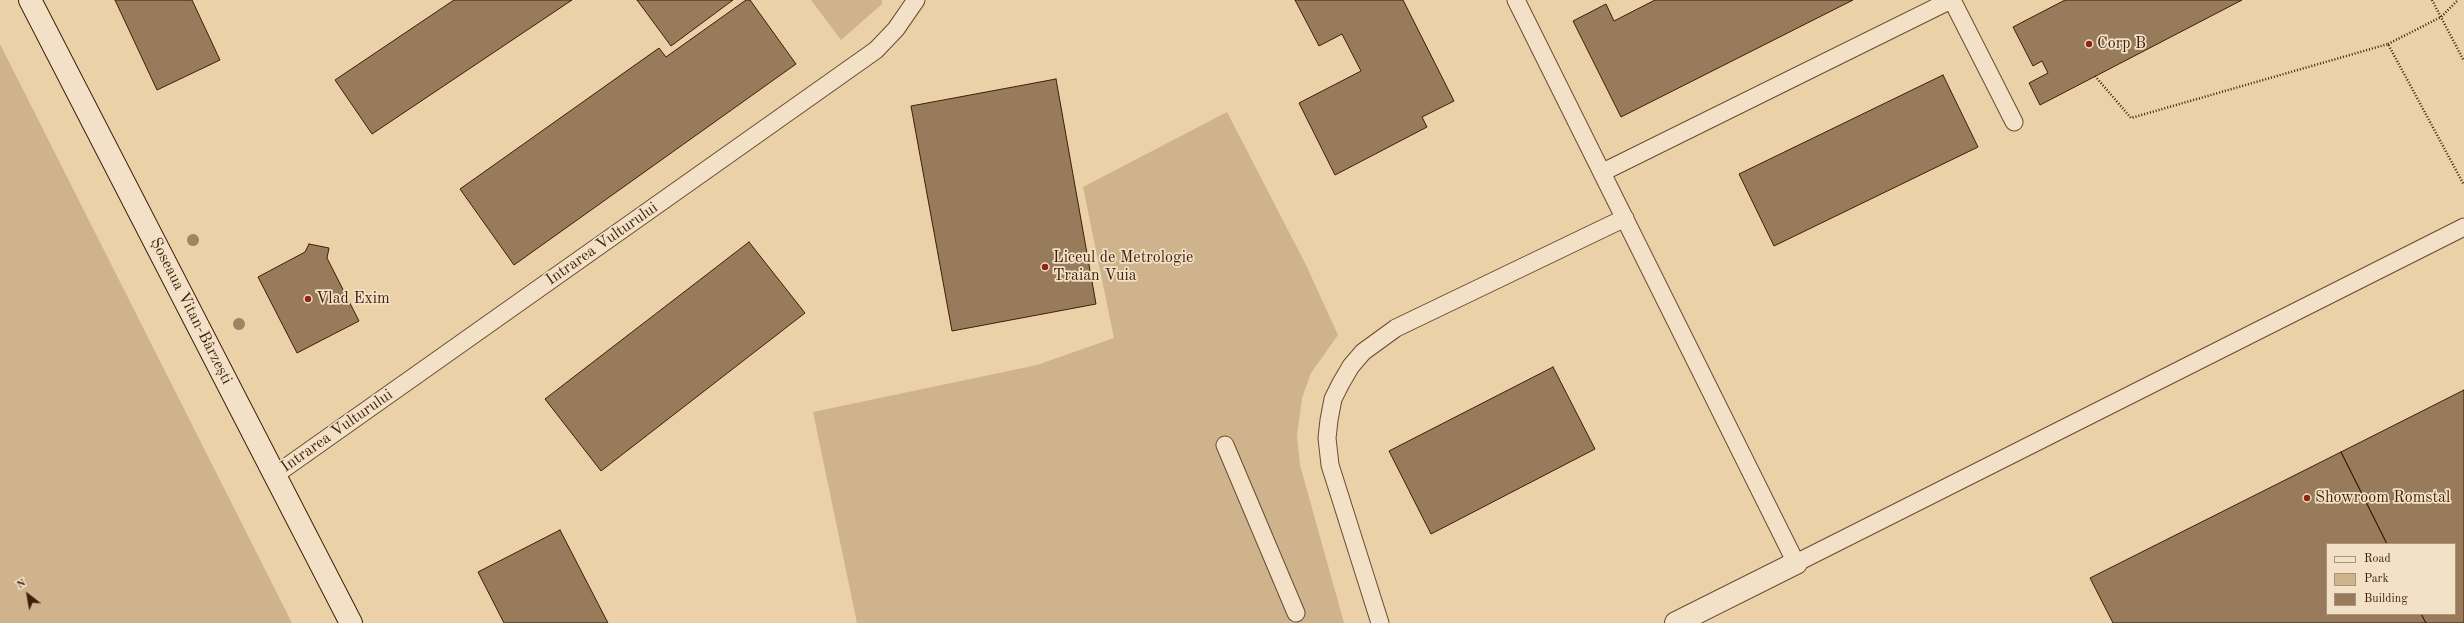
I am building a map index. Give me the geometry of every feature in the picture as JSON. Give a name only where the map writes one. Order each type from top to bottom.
[{"type":"main road","name":"Șoseaua Vitan-Bârzești","points":[[30,0],[351,623]]},
{"type":"main road","points":[[1676,623],[1796,563]]},
{"type":"lane","name":"Intrarea Vulturului","points":[[275,475],[876,50],[896,29],[916,0]]},
{"type":"lane","points":[[1516,0],[1603,172],[1796,563],[2464,227]]},
{"type":"lane","points":[[1603,172],[1951,0],[2014,122]]},
{"type":"lane","points":[[1380,623],[1330,465],[1327,438],[1329,420],[1333,399],[1341,382],[1351,366],[1364,352],[1396,328],[1625,218]]},
{"type":"lane","points":[[1225,445],[1296,613]]},
{"type":"path","points":[[2432,0],[2464,61]]},
{"type":"path","points":[[2095,76],[2131,118],[2388,44],[2441,17],[2458,0]]},
{"type":"path","points":[[2388,44],[2464,185]]},
{"type":"green space","points":[[811,0],[882,0],[882,4],[841,40]]},
{"type":"green space","points":[[0,44],[292,623],[0,623]]},
{"type":"green space","points":[[1227,112],[1306,265],[1338,335],[1311,373],[1302,398],[1297,436],[1300,465],[1344,623],[857,623],[813,412],[1037,365],[1114,338],[1083,187]]},
{"type":"building","points":[[115,0],[192,0],[220,60],[157,90]]},
{"type":"building","points":[[454,0],[572,0],[372,134],[335,80]]},
{"type":"building","points":[[637,0],[733,0],[671,46]]},
{"type":"building","points":[[746,0],[750,0],[796,64],[514,265],[460,189],[659,48],[666,57]]},
{"type":"building","points":[[1295,0],[1403,0],[1454,101],[1422,117],[1427,127],[1335,175],[1299,103],[1361,71],[1342,34],[1319,46]]},
{"type":"building","points":[[1655,0],[1853,0],[1621,117],[1573,21],[1606,4],[1614,21]]},
{"type":"building","name":"Corp B","points":[[2065,0],[2242,0],[2040,105],[2029,83],[2048,73],[2042,61],[2033,66],[2013,27]]},
{"type":"building","points":[[1943,75],[1978,147],[1774,246],[1739,174]]},
{"type":"building","points":[[1056,79],[1096,304],[952,331],[911,106]]},
{"type":"building","points":[[749,242],[805,313],[601,471],[545,399]]},
{"type":"building","name":"Vlad Exim","points":[[309,244],[329,248],[327,258],[359,321],[297,353],[258,277],[305,252]]},
{"type":"building","points":[[1553,367],[1595,449],[1431,534],[1389,451]]},
{"type":"building","points":[[2464,390],[2464,623],[2426,623],[2422,615],[2456,615],[2456,543],[2386,543],[2341,452]]},
{"type":"building","name":"Showroom Romstal","points":[[2341,452],[2386,543],[2326,543],[2326,615],[2422,615],[2426,623],[2113,623],[2090,578]]},
{"type":"building","points":[[560,530],[608,623],[504,623],[478,572]]},
{"type":"place","name":"Corp B","points":[[2089,44]]},
{"type":"place","name":"Liceul de Metrologie Traian Vuia","points":[[1045,267]]},
{"type":"place","name":"Vlad Exim","points":[[308,299]]},
{"type":"place","name":"Showroom Romstal","points":[[2307,498]]}]
